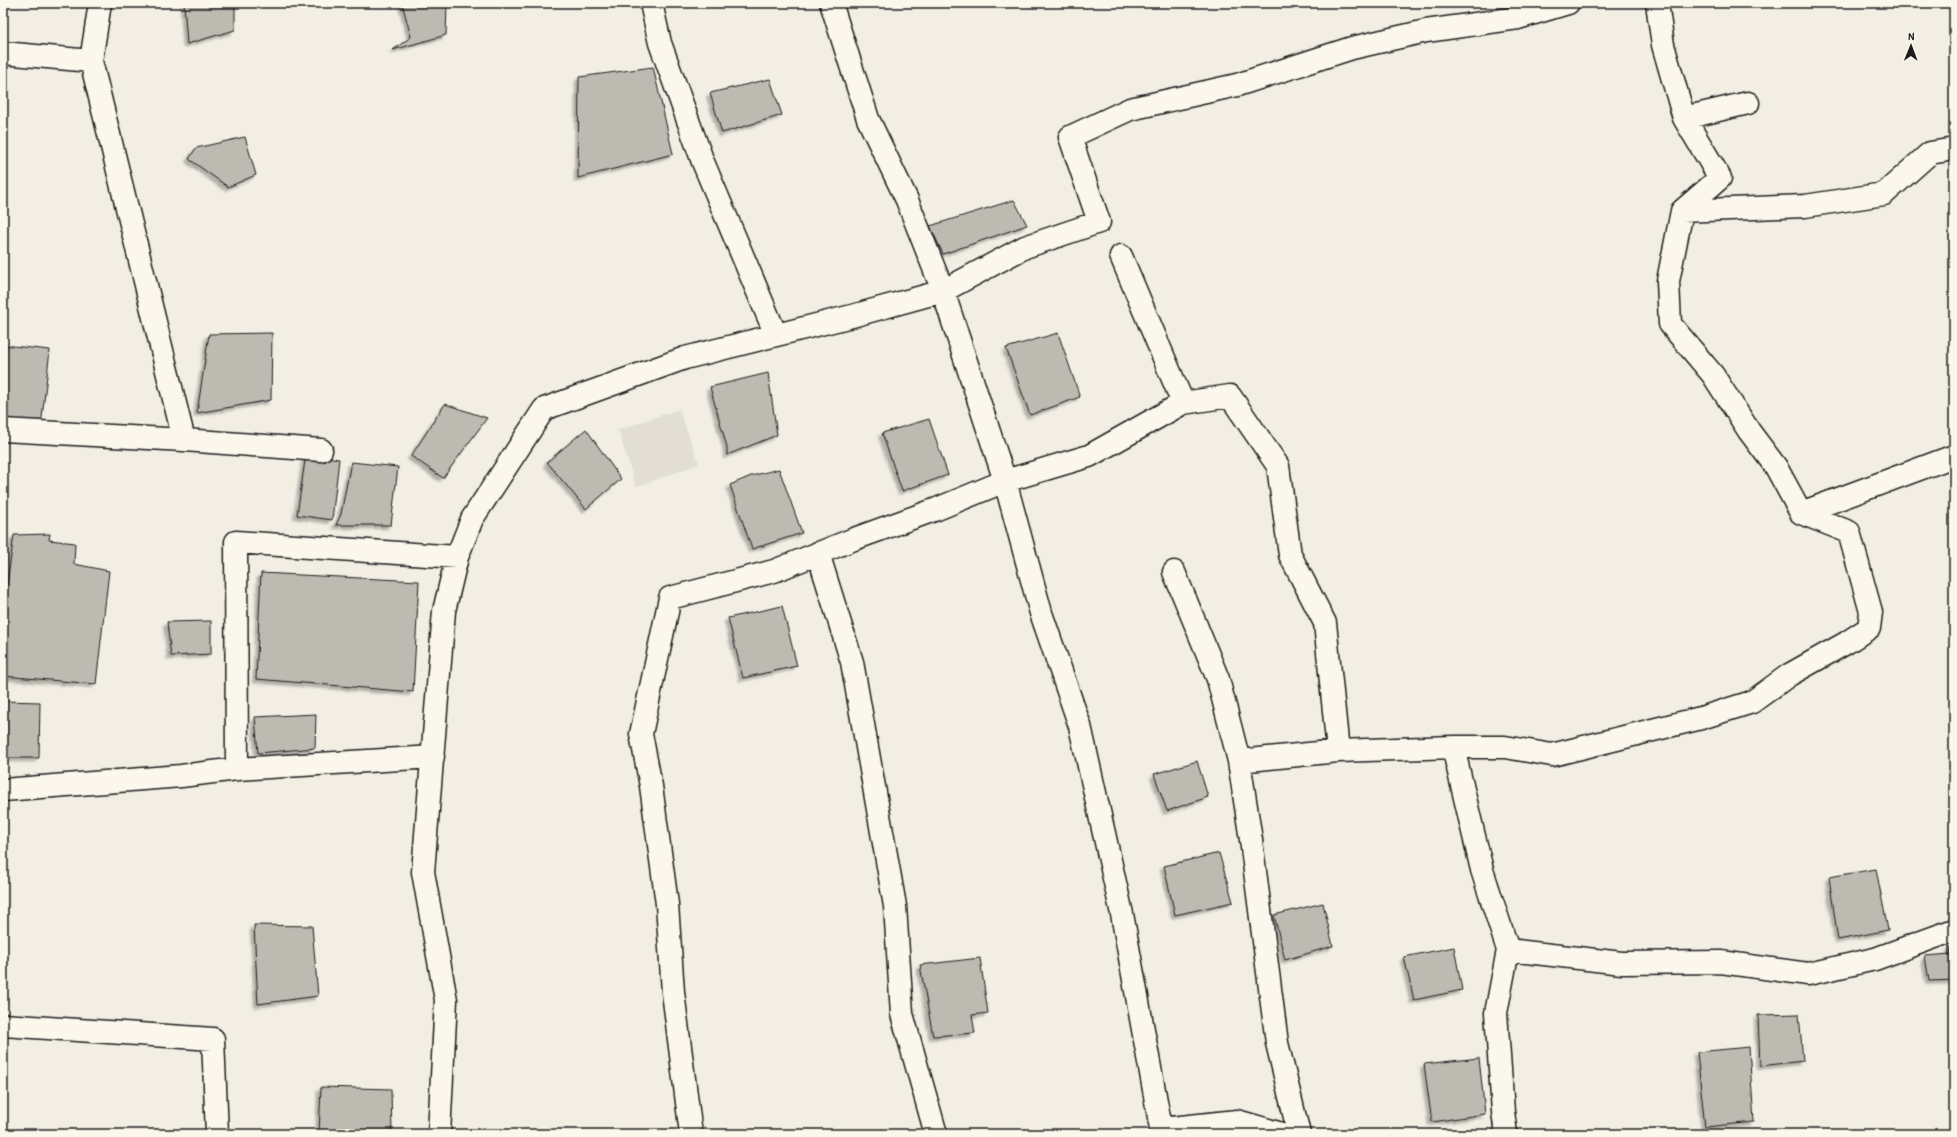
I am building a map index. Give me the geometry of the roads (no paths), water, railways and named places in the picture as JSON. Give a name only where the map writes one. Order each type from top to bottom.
[{"type":"street","points":[[100,3],[91,61],[184,440]]},
{"type":"street","points":[[651,3],[660,43],[703,162],[776,335]]},
{"type":"street","points":[[830,3],[868,119],[907,200],[943,291],[1005,481],[1041,613],[1080,726],[1122,914],[1162,1132],[1237,1121],[1282,1134]]},
{"type":"street","points":[[439,1134],[446,1000],[423,872],[444,611],[457,557],[472,519],[544,409],[685,358],[943,291],[1024,247],[1099,222],[1070,137],[1124,112],[1237,84],[1352,48],[1426,31],[1518,18],[1568,3]]},
{"type":"street","points":[[1239,760],[1338,751],[1453,747],[1505,747],[1552,755],[1701,718],[1752,702],[1789,675],[1869,628],[1872,612],[1849,532],[1801,514],[1776,467],[1749,431],[1713,375],[1670,324],[1668,281],[1682,211],[1720,178],[1684,118],[1664,45],[1657,3]]},
{"type":"street","points":[[3,54],[91,61]]},
{"type":"street","points":[[1684,118],[1748,104]]},
{"type":"street","points":[[1682,211],[1805,206],[1884,194],[1930,153],[1954,149]]},
{"type":"street","points":[[1121,256],[1183,403]]},
{"type":"street","points":[[691,1134],[673,992],[667,904],[651,786],[641,734],[670,598],[774,571],[937,509],[1005,481],[1089,456],[1183,403],[1230,396],[1278,466],[1290,555],[1325,623],[1338,751]]},
{"type":"street","points":[[3,430],[184,440],[321,450]]},
{"type":"street","points":[[1801,514],[1954,456]]},
{"type":"street","points":[[237,769],[236,542],[457,557]]},
{"type":"street","points":[[818,553],[852,662],[895,906],[902,1014],[936,1134]]},
{"type":"street","points":[[1174,572],[1218,679],[1239,760],[1252,840],[1277,1043],[1299,1134]]},
{"type":"street","points":[[1453,747],[1482,870],[1508,950],[1496,1013],[1506,1134]]},
{"type":"street","points":[[3,790],[181,776],[237,769],[433,757]]},
{"type":"street","points":[[1508,950],[1622,963],[1721,962],[1808,974],[1875,959],[1954,930]]},
{"type":"street","points":[[3,1026],[214,1039],[217,1134]]}]
